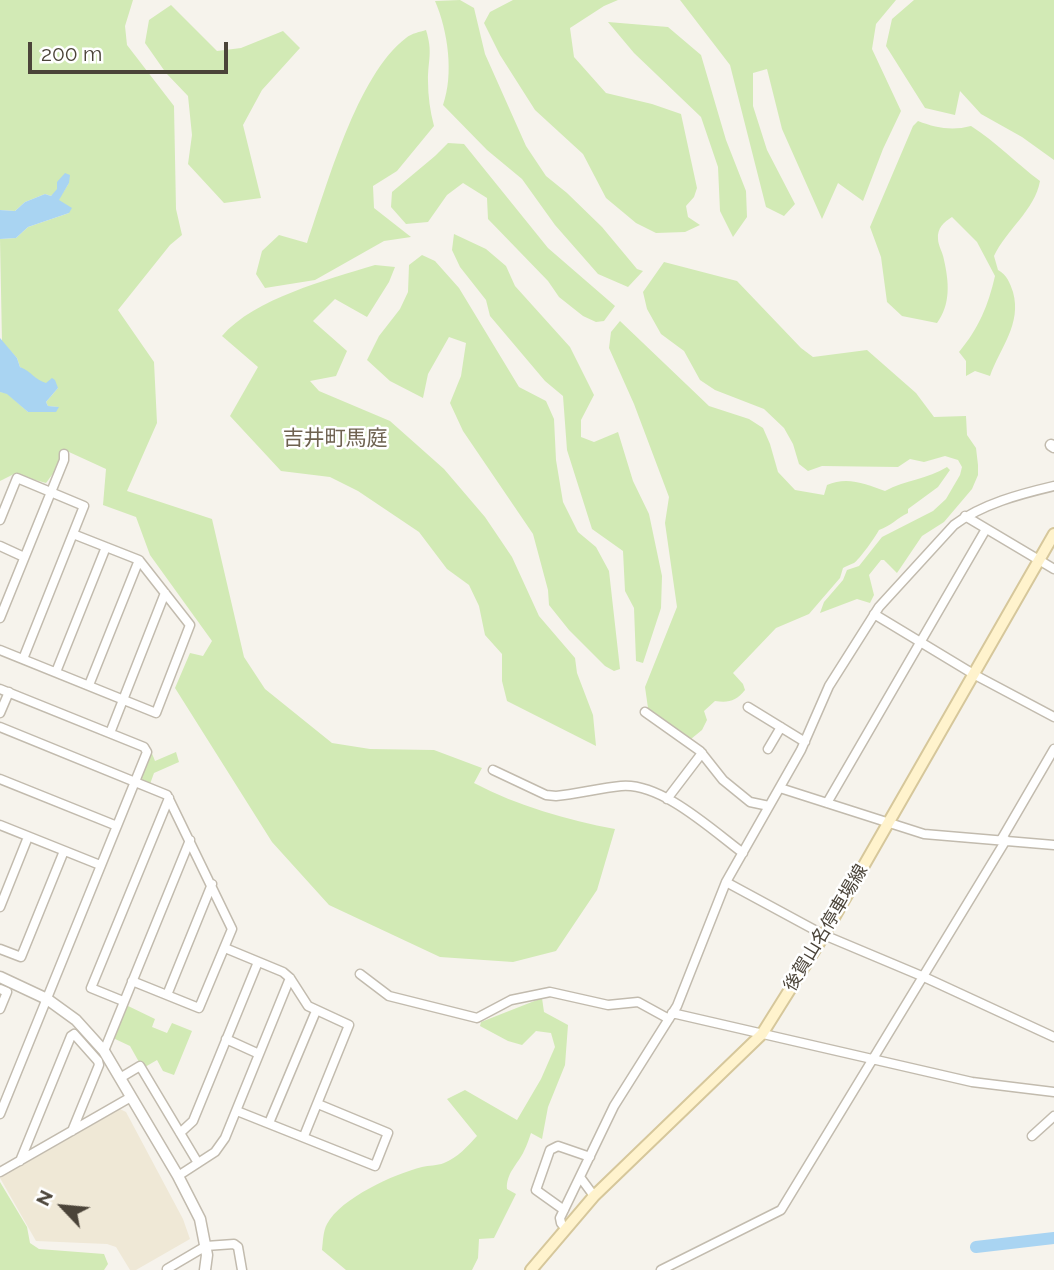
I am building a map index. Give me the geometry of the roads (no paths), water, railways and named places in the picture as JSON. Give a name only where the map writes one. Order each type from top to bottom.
[{"type":"main road","name":"後賀山名停車場線","points":[[531,1270],[594,1196],[762,1034],[824,935],[1054,534]]},
{"type":"street","points":[[0,618],[64,460],[64,454]]},
{"type":"street","points":[[0,520],[17,478],[84,506],[23,659]]},
{"type":"street","points":[[565,1228],[561,1223],[564,1210],[614,1106],[671,1016],[726,882],[805,742],[824,694],[874,614],[965,516],[1016,495],[1054,486]]},
{"type":"street","points":[[965,516],[1054,569]]},
{"type":"street","points":[[827,803],[986,528]]},
{"type":"street","points":[[0,650],[156,713],[190,625],[139,560],[73,534]]},
{"type":"street","points":[[0,546],[24,557]]},
{"type":"street","points":[[56,672],[106,547]]},
{"type":"street","points":[[89,685],[139,560]]},
{"type":"street","points":[[110,733],[165,593]]},
{"type":"street","points":[[874,614],[975,675],[1054,717]]},
{"type":"street","points":[[0,713],[4,690],[144,747],[147,752],[0,1114]]},
{"type":"street","points":[[748,707],[805,742]]},
{"type":"street","points":[[645,712],[702,753],[723,780],[750,802],[769,806]]},
{"type":"street","points":[[0,727],[167,794],[232,926],[199,1008],[132,981]]},
{"type":"street","points":[[768,749],[781,727]]},
{"type":"street","points":[[661,1270],[781,1210],[924,977],[1054,749]]},
{"type":"street","points":[[667,799],[702,753]]},
{"type":"street","points":[[493,770],[546,795],[634,786],[667,799],[743,853]]},
{"type":"street","points":[[0,779],[117,826]]},
{"type":"street","points":[[780,788],[924,834],[1054,845]]},
{"type":"street","points":[[123,1001],[91,988],[169,798]]},
{"type":"street","points":[[0,825],[100,865]]},
{"type":"street","points":[[0,907],[28,837]]},
{"type":"street","points":[[104,1051],[190,840]]},
{"type":"street","points":[[0,948],[21,957],[64,851]]},
{"type":"street","points":[[726,882],[824,935],[924,977],[1054,1037]]},
{"type":"street","points":[[167,995],[212,884]]},
{"type":"street","points":[[225,948],[283,972],[308,1006],[349,1025],[304,1136]]},
{"type":"street","points":[[180,1133],[193,1121],[258,962]]},
{"type":"street","points":[[360,974],[389,996],[477,1018],[511,1000],[551,992],[608,1006],[638,1002],[671,1016],[972,1082],[1054,1093]]},
{"type":"street","points":[[0,977],[47,999],[76,1020],[104,1051],[178,1176],[200,1219],[206,1247],[205,1270]]},
{"type":"street","points":[[178,1176],[215,1152],[222,1144],[290,978]]},
{"type":"street","points":[[0,989],[7,992],[0,1009]]},
{"type":"street","points":[[270,1123],[316,1011]]},
{"type":"street","points":[[20,1161],[71,1036],[75,1034],[98,1060],[99,1065],[72,1131]]},
{"type":"street","points":[[226,1039],[259,1054]]},
{"type":"street","points":[[120,1078],[140,1066],[198,1163]]},
{"type":"street","points":[[0,1172],[131,1097]]},
{"type":"street","points":[[237,1111],[375,1166],[388,1133],[318,1104]]},
{"type":"street","points":[[1032,1136],[1054,1116]]},
{"type":"street","points":[[564,1210],[536,1190],[550,1150],[558,1146],[590,1157]]},
{"type":"street","points":[[580,1177],[594,1196]]},
{"type":"street","points":[[167,1269],[206,1247],[234,1244],[238,1247],[242,1270]]},
{"type":"street","points":[[183,1270],[185,1259]]},
{"type":"water","points":[[65,173],[70,175],[69,183],[59,200],[72,208],[69,213],[28,227],[16,238],[0,239],[0,210],[15,211],[25,202],[45,194],[51,196],[57,189],[57,182]]},
{"type":"water","points":[[0,338],[17,358],[20,367],[42,382],[46,383],[52,378],[55,380],[58,388],[46,402],[48,406],[59,407],[56,412],[28,412],[7,394],[0,392]]},
{"type":"waterway","points":[[976,1247],[1054,1238]]},
{"type":"district","name":"吉井町馬庭","points":[[335,439]]}]
